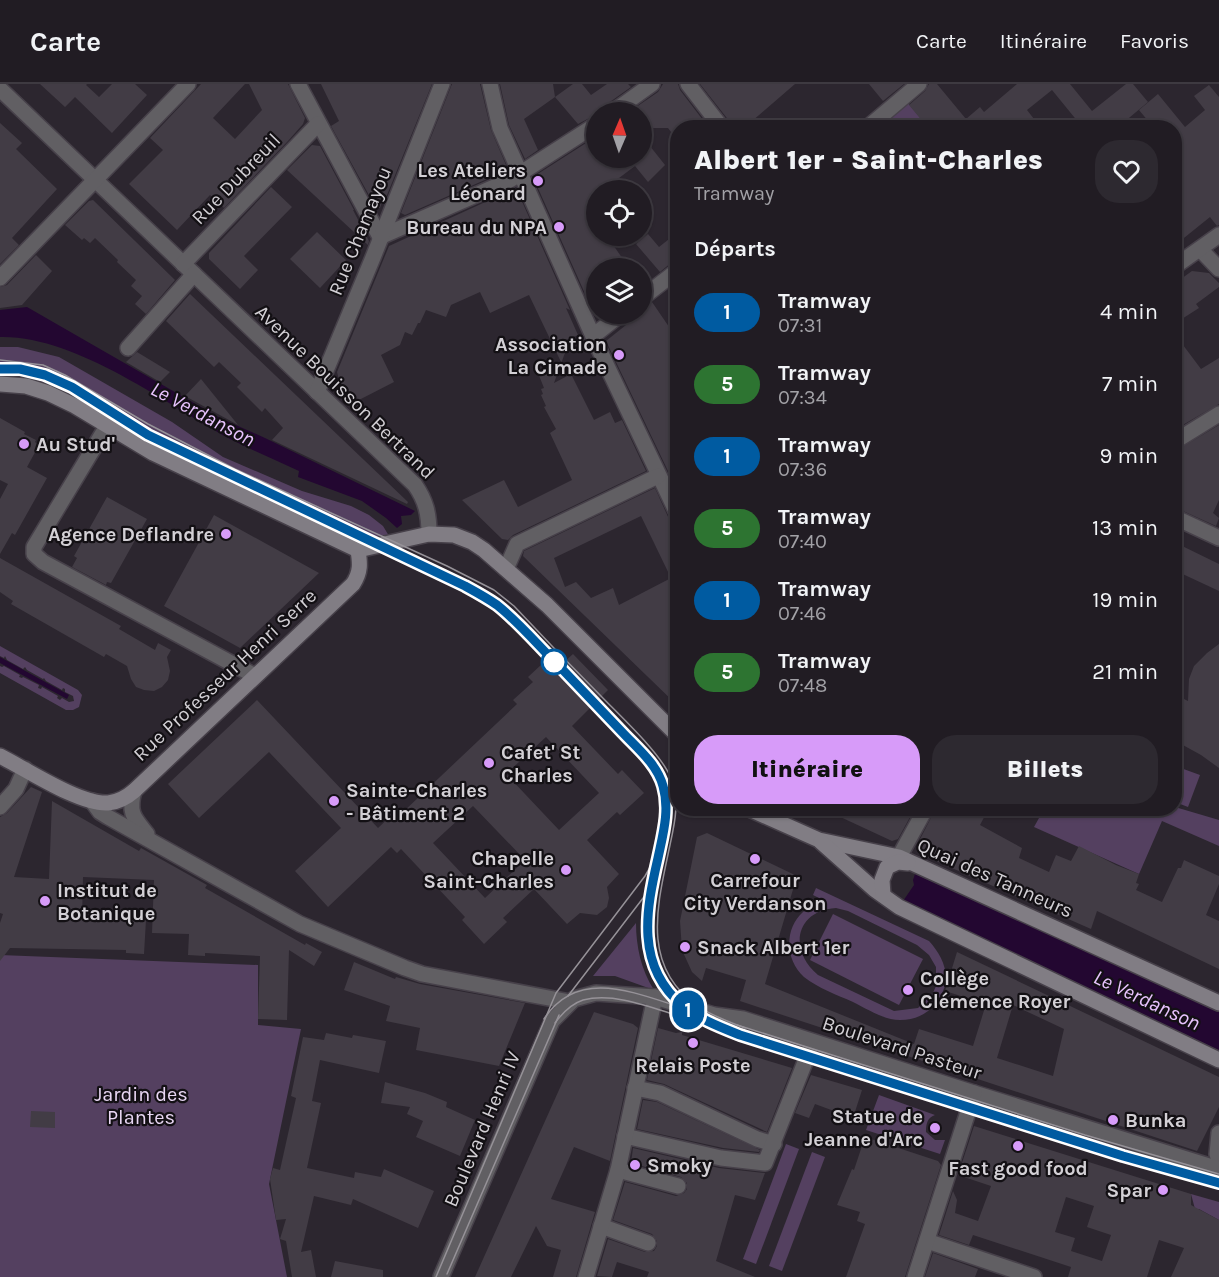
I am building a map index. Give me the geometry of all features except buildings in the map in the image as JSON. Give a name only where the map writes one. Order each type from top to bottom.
[{"type":"main road","points":[[0,384],[26,386],[48,393],[75,406],[153,453],[358,550],[429,534],[454,535],[472,542],[547,605],[670,728]]},
{"type":"main road","name":"Rue Professeur Henri Serre","points":[[92,801],[116,802],[134,791],[353,584],[360,566],[358,550]]},
{"type":"main road","points":[[0,756],[75,795],[92,801]]},
{"type":"main road","name":"Quai des Tanneurs","points":[[765,816],[819,840],[899,858],[914,864],[1219,1004]]},
{"type":"main road","points":[[819,840],[899,908],[1219,1060]]},
{"type":"main road","points":[[883,895],[882,880],[888,867],[898,862],[914,864]]},
{"type":"street","points":[[0,278],[188,84]]},
{"type":"street","points":[[298,84],[380,237],[521,175],[586,131]]},
{"type":"street","name":"Rue Chamayou","points":[[317,392],[442,84]]},
{"type":"street","points":[[490,84],[500,128],[592,336],[670,499]]},
{"type":"street","points":[[627,102],[652,84]]},
{"type":"street","points":[[688,84],[716,120]]},
{"type":"street","points":[[876,120],[919,84]]},
{"type":"street","name":"Avenue Bouisson Bertrand","points":[[0,89],[415,484],[425,500],[429,534]]},
{"type":"street","name":"Rue Dubreuil","points":[[128,348],[189,269],[318,124]]},
{"type":"street","points":[[1182,261],[1219,235]]},
{"type":"street","points":[[1200,249],[1219,268]]},
{"type":"street","points":[[652,290],[670,276]]},
{"type":"street","points":[[592,336],[608,324]]},
{"type":"street","points":[[1182,437],[1219,414]]},
{"type":"street","points":[[107,426],[34,546],[34,554],[43,562],[255,676]]},
{"type":"street","points":[[506,569],[517,544],[658,476]]},
{"type":"street","points":[[1182,521],[1219,538]]},
{"type":"street","points":[[0,807],[16,789],[25,769]]},
{"type":"street","points":[[134,791],[131,801],[132,813],[136,823],[152,841]]},
{"type":"street","points":[[92,801],[100,812],[300,924],[422,974],[570,1002]]},
{"type":"street","points":[[119,823],[132,813]]},
{"type":"street","points":[[899,858],[922,816]]},
{"type":"street","name":"Boulevard Pasteur","points":[[570,1002],[581,995],[596,993],[655,997],[714,1015],[743,1018],[974,1093],[1219,1168]]},
{"type":"street","points":[[588,1277],[618,1170],[655,997]]},
{"type":"street","name":"Boulevard Henri IV","points":[[441,1277],[552,1021],[570,1002]]},
{"type":"street","points":[[625,1136],[722,1158],[765,1163],[813,1042]]},
{"type":"street","points":[[635,1088],[660,1093],[718,1122],[774,1144]]},
{"type":"street","points":[[915,1277],[974,1093]]},
{"type":"street","points":[[1219,1133],[1217,1154],[1219,1161]]},
{"type":"street","points":[[618,1170],[678,1186]]},
{"type":"street","points":[[601,1226],[648,1244]]},
{"type":"street","points":[[927,1240],[1034,1277]]},
{"type":"green space","points":[[908,103],[922,120],[888,120]]},
{"type":"green space","points":[[0,347],[18,347],[59,357],[172,422],[223,457],[302,491],[351,506],[369,515],[383,526],[389,536],[360,542],[137,435],[57,388],[21,376],[0,374]]},
{"type":"green space","points":[[0,646],[78,690],[82,695],[79,707],[66,710],[0,673],[0,666],[4,666],[20,675],[19,677],[39,685],[38,688],[42,687],[58,696],[60,700],[62,698],[69,702],[74,701],[73,696],[65,692],[65,689],[62,690],[25,667],[23,669],[7,660],[5,656],[4,658],[0,656]]},
{"type":"green space","points":[[1182,768],[1200,775],[1188,807],[1182,805]]},
{"type":"green space","points":[[1182,809],[1219,820],[1219,846],[1162,821],[1139,874],[1034,827],[1040,816],[1182,816]]},
{"type":"green space","points":[[816,888],[929,941],[944,964],[946,977],[943,991],[936,1003],[921,1016],[900,1020],[888,1018],[815,985],[804,977],[793,962],[789,945],[792,927],[797,919],[803,912],[823,900],[813,895]],"holes":[[[836,908],[848,911],[917,945],[929,955],[936,967],[936,986],[933,993],[918,1008],[894,1011],[818,975],[809,965],[800,944],[800,934],[804,924],[811,916],[822,911]]]},
{"type":"green space","points":[[833,914],[923,959],[899,1005],[810,960]]},
{"type":"green space","points":[[636,923],[640,958],[654,990],[615,976],[593,976]]},
{"type":"green space","name":"Jardin des Plantes","points":[[0,955],[258,965],[258,1025],[301,1029],[269,1184],[287,1277],[0,1277]]},
{"type":"green space","points":[[879,1095],[935,1115],[930,1118],[926,1132],[935,1140],[945,1140],[940,1154],[866,1130]]},
{"type":"green space","points":[[786,1144],[799,1149],[756,1264],[743,1259]]},
{"type":"green space","points":[[812,1152],[825,1157],[782,1271],[769,1266]]},
{"type":"green space","points":[[1191,1194],[1219,1202],[1219,1220],[1195,1209]]},
{"type":"water","name":"Le Verdanson","points":[[27,307],[220,418],[415,511],[411,515],[401,516],[402,524],[397,528],[362,501],[298,477],[299,471],[232,440],[90,359],[29,339],[0,337],[0,310]]},
{"type":"water","points":[[0,657],[69,695],[67,699],[0,663]]},
{"type":"water","name":"Le Verdanson","points":[[915,874],[1219,1010],[1219,1053],[901,904],[914,885]]},
{"type":"tram line","points":[[0,360],[43,365],[65,375],[148,424],[235,469],[447,566],[494,590],[514,606],[639,735],[658,757],[670,776]]},
{"type":"tram line","name":"1","points":[[0,369],[20,369],[45,375],[72,387],[148,435],[465,586],[495,604],[517,623],[638,749],[659,776],[666,802],[666,819],[648,908],[649,951],[658,975],[681,1005],[709,1022],[740,1035],[1123,1156],[1219,1183]]},
{"type":"tram line","points":[[131,424],[171,446]]},
{"type":"tram line","points":[[352,533],[465,586],[495,604],[559,666]]},
{"type":"tram line","points":[[582,690],[638,748],[649,761],[662,784],[666,801],[665,818],[650,899],[649,943],[653,963],[663,982],[677,1000],[699,1016]]},
{"type":"tram line","points":[[675,816],[658,911],[660,953],[667,973],[680,991],[704,1010],[745,1028]]},
{"type":"tram line","points":[[436,1277],[556,993],[652,864]]},
{"type":"tram line","points":[[568,996],[650,889]]},
{"type":"tram line","points":[[544,1019],[558,1003],[573,993],[590,989],[608,988],[627,991],[683,1008]]},
{"type":"tram line","points":[[555,1023],[568,1009],[583,1000],[608,998],[646,1006],[748,1037]]},
{"type":"tram line","points":[[447,1274],[559,1015]]},
{"type":"tram line","points":[[737,1025],[1085,1135],[1219,1174]]},
{"type":"tram line","points":[[1057,1136],[1204,1179]]},
{"type":"place","name":"Les Ateliers Léonard","points":[[538,181]]},
{"type":"place","name":"Bureau du NPA","points":[[559,227]]},
{"type":"place","name":"Association La Cimade","points":[[619,355]]},
{"type":"place","name":"Au Stud'","points":[[24,444]]},
{"type":"place","name":"Agence Deflandre","points":[[226,534]]},
{"type":"place","name":"Cafet' St Charles","points":[[489,763]]},
{"type":"place","name":"Sainte-Charles - Bâtiment 2","points":[[334,801]]},
{"type":"place","name":"Carrefour City Verdanson","points":[[755,859]]},
{"type":"place","name":"Chapelle Saint-Charles","points":[[566,870]]},
{"type":"place","name":"Institut de Botanique","points":[[45,901]]},
{"type":"place","name":"Snack Albert 1er","points":[[685,947]]},
{"type":"place","name":"Collège Clémence Royer","points":[[908,990]]},
{"type":"place","name":"Relais Poste","points":[[693,1043]]},
{"type":"place","name":"Bunka","points":[[1113,1120]]},
{"type":"place","name":"Statue de Jeanne d'Arc","points":[[935,1128]]},
{"type":"place","name":"Fast good food","points":[[1018,1146]]},
{"type":"place","name":"Smoky","points":[[635,1165]]},
{"type":"place","name":"Spar","points":[[1163,1190]]}]
